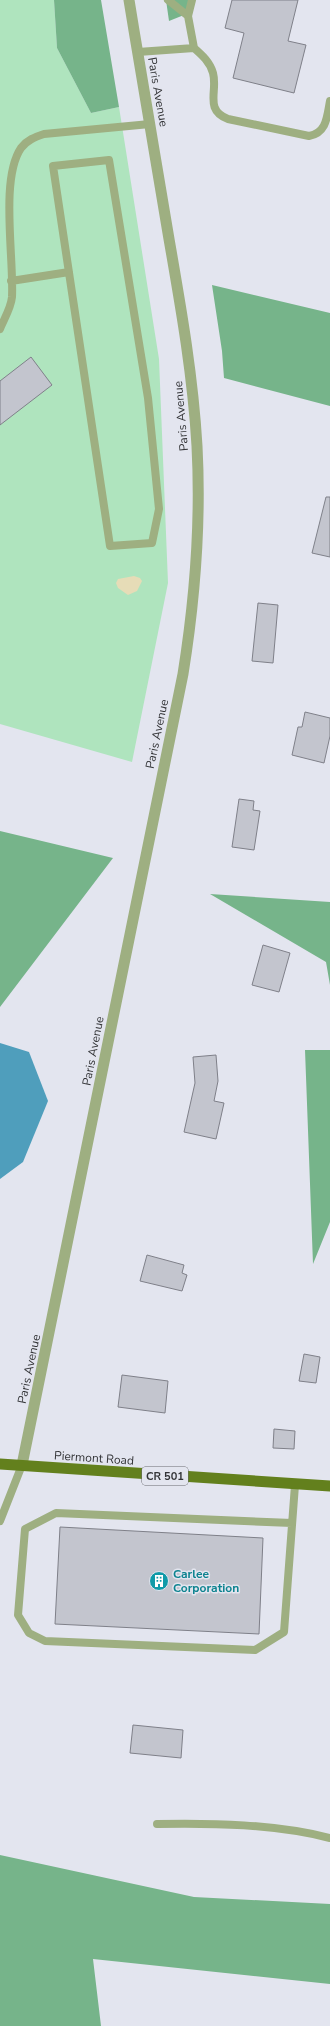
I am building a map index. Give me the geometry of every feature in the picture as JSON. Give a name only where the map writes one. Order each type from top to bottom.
[{"type":"main road","name":"Piermont Road","points":[[0,1464],[295,1485],[330,1486]]},
{"type":"street","name":"Paris Avenue","points":[[22,1466],[183,674],[189,636],[198,521],[197,455],[193,397],[186,338],[129,0]]},
{"type":"lane","points":[[168,0],[188,16]]},
{"type":"lane","points":[[192,0],[188,16],[194,48],[204,56],[210,66],[213,74],[213,104],[221,116],[309,136],[319,133],[323,128],[330,101]]},
{"type":"lane","points":[[138,52],[194,48]]},
{"type":"lane","points":[[0,329],[12,299],[8,178],[10,167],[21,148],[31,138],[44,134],[150,124]]},
{"type":"lane","points":[[109,160],[148,398],[159,509],[152,543],[110,546],[69,272],[53,166],[109,160]]},
{"type":"lane","points":[[11,282],[69,272]]},
{"type":"lane","points":[[0,1521],[22,1466]]},
{"type":"lane","points":[[292,1523],[56,1513],[25,1529],[18,1615],[29,1633],[45,1641],[255,1650],[284,1632],[295,1485]]},
{"type":"lane","points":[[157,1824],[234,1825],[299,1831],[330,1838]]},
{"type":"green space","points":[[0,0],[54,0],[57,48],[91,113],[119,107],[159,359],[168,583],[132,762],[0,724]]},
{"type":"green space","points":[[54,0],[101,0],[119,107],[91,113],[57,48]]},
{"type":"green space","points":[[166,0],[193,0],[189,13],[169,21]]},
{"type":"green space","points":[[212,285],[330,313],[330,406],[224,378],[222,351]]},
{"type":"green space","points":[[0,831],[113,858],[0,1007]]},
{"type":"green space","points":[[210,894],[330,902],[330,985],[326,962]]},
{"type":"green space","points":[[305,1050],[330,1050],[330,1222],[313,1264]]},
{"type":"green space","points":[[0,1855],[194,1897],[330,1904],[330,1984],[93,1959],[101,2026],[0,2026]]},
{"type":"sand","points":[[134,576],[140,578],[142,581],[137,591],[128,595],[118,588],[116,583],[118,579]]},
{"type":"water","points":[[0,1043],[29,1052],[48,1101],[23,1162],[0,1179]]},
{"type":"building","points":[[232,0],[298,0],[288,41],[306,45],[294,93],[233,78],[244,33],[225,28]]},
{"type":"building","points":[[31,357],[52,385],[0,425],[0,381]]},
{"type":"building","points":[[326,497],[330,497],[330,557],[312,553]]},
{"type":"building","points":[[258,603],[278,605],[273,663],[252,661]]},
{"type":"building","points":[[305,712],[330,718],[330,736],[324,763],[292,755],[298,727],[302,727]]},
{"type":"building","points":[[239,799],[254,801],[253,810],[260,811],[254,850],[232,847]]},
{"type":"building","points":[[263,945],[290,953],[279,992],[252,985]]},
{"type":"building","points":[[216,1055],[218,1081],[214,1101],[224,1103],[216,1139],[184,1132],[195,1083],[193,1057]]},
{"type":"building","points":[[147,1255],[184,1265],[182,1273],[187,1275],[182,1291],[140,1281]]},
{"type":"building","points":[[304,1354],[320,1357],[316,1383],[299,1381]]},
{"type":"building","points":[[122,1375],[168,1381],[165,1413],[118,1407]]},
{"type":"building","points":[[274,1429],[295,1431],[294,1449],[273,1448]]},
{"type":"building","name":"Carlee Corporation","points":[[60,1527],[263,1538],[259,1634],[55,1624]]},
{"type":"building","points":[[133,1725],[183,1730],[181,1758],[130,1753]]},
{"type":"place","name":"Carlee Corporation","points":[[159,1581]]}]
